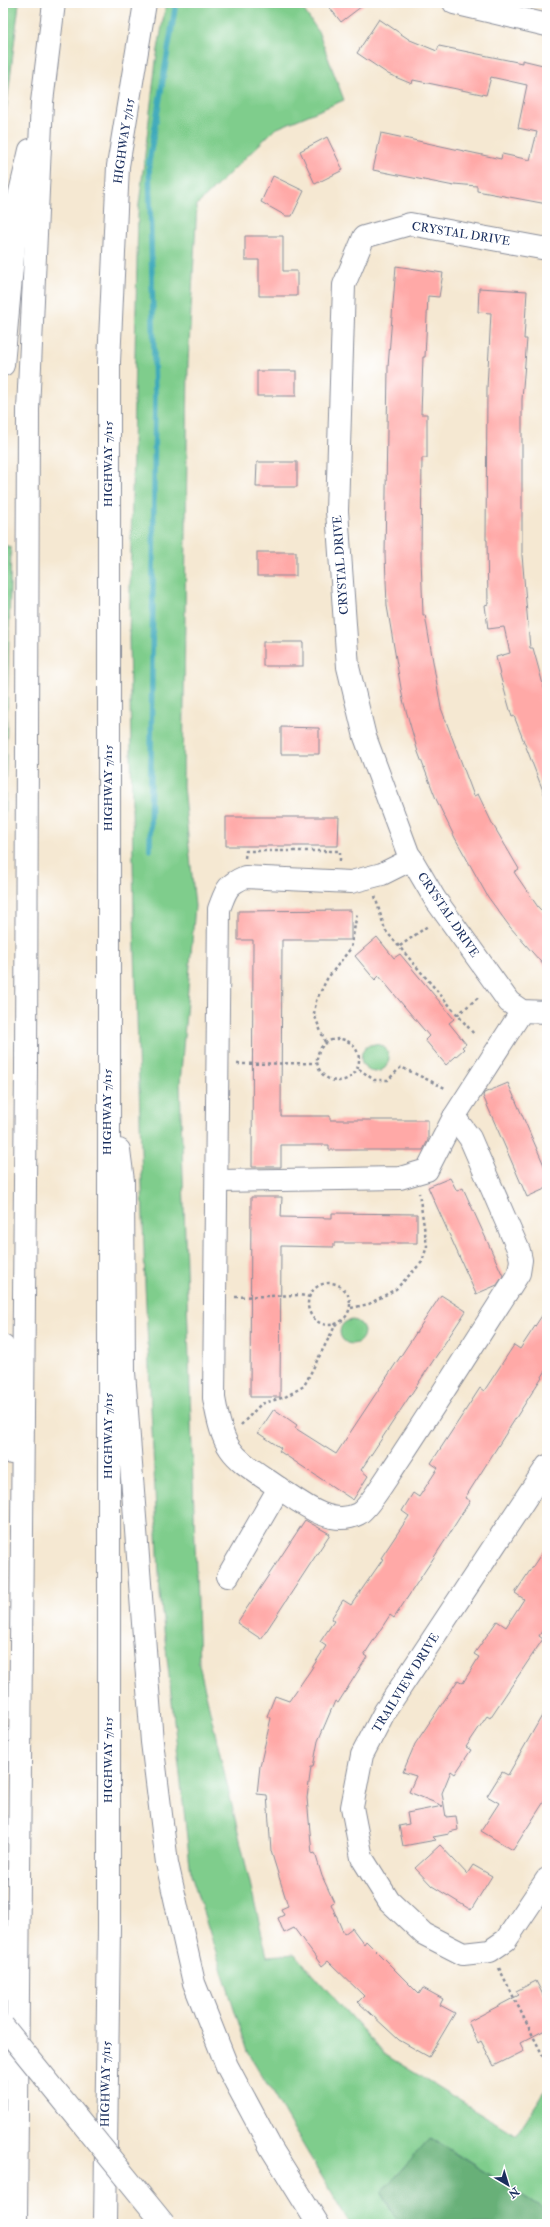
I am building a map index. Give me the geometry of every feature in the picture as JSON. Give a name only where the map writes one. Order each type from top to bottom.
[{"type":"main road","points":[[16,2224],[28,410],[42,102],[54,3]]},
{"type":"main road","name":"HIGHWAY 7/115","points":[[104,2224],[109,1928],[107,1077],[109,362],[118,166],[145,3]]},
{"type":"main road","points":[[454,3],[547,25]]},
{"type":"main road","points":[[3,365],[18,201],[42,102]]},
{"type":"main road","name":"CRYSTAL DRIVE","points":[[522,1011],[509,1002],[445,913],[412,859],[365,737],[348,667],[337,510],[344,285],[364,237],[410,224],[547,249]]},
{"type":"main road","points":[[412,859],[382,874],[351,882],[245,877],[233,882],[227,887],[219,909],[218,1181],[214,1398],[220,1428],[228,1449],[240,1461],[304,1506],[329,1516],[342,1518],[359,1514],[393,1468],[519,1273],[521,1260],[519,1251],[459,1109]]},
{"type":"main road","points":[[218,1181],[400,1178],[427,1170],[459,1109],[522,1011],[547,1012]]},
{"type":"main road","points":[[107,1077],[123,1181],[124,1372],[152,1742],[167,1863],[194,1983],[227,2066],[271,2148],[318,2224]]},
{"type":"main road","points":[[3,1346],[8,1438],[22,1494]]},
{"type":"main road","name":"TRAILVIEW DRIVE","points":[[547,1466],[385,1711],[362,1755],[352,1807],[362,1858],[389,1900],[424,1934],[463,1954],[490,1951],[506,1940],[547,1879]]},
{"type":"main road","points":[[228,1576],[279,1488]]},
{"type":"main road","points":[[3,2026],[164,2224]]},
{"type":"path","points":[[245,877],[246,851],[340,851],[339,881]]},
{"type":"path","points":[[369,878],[385,930],[474,1034]]},
{"type":"path","points":[[325,1042],[314,1014],[316,1001],[327,980],[351,948],[357,913]]},
{"type":"path","points":[[400,946],[445,913]]},
{"type":"path","points":[[457,1015],[496,983]]},
{"type":"path","points":[[338,1039],[349,1041],[359,1051],[359,1069],[342,1082],[327,1080],[322,1075],[316,1063],[317,1054],[325,1042],[338,1039]]},
{"type":"path","points":[[218,1065],[316,1063]]},
{"type":"path","points":[[359,1069],[374,1080],[388,1080],[401,1067],[442,1086],[459,1109]]},
{"type":"path","points":[[351,1308],[369,1304],[396,1288],[422,1262],[428,1246],[415,1174]]},
{"type":"path","points":[[325,1283],[335,1283],[346,1290],[351,1298],[351,1308],[347,1318],[336,1324],[324,1325],[312,1318],[308,1308],[310,1297],[314,1288],[325,1283]]},
{"type":"path","points":[[216,1298],[253,1295],[300,1295],[310,1297]]},
{"type":"path","points":[[225,1441],[261,1404],[285,1397],[304,1386],[336,1324]]},
{"type":"path","points":[[490,1951],[547,2064]]},
{"type":"green space","points":[[3,3],[19,3],[3,138]]},
{"type":"green space","points":[[166,3],[299,3],[318,31],[344,100],[275,129],[197,205],[188,362],[183,786],[195,906],[180,1084],[199,1664],[267,1956],[295,1954],[384,2054],[516,2135],[547,2088],[547,2211],[431,2138],[381,2192],[399,2224],[350,2224],[248,2052],[191,1874],[160,1594],[145,1285],[134,916],[129,638],[138,213],[156,61]]},
{"type":"green space","points":[[3,545],[11,547],[3,883]]},
{"type":"green space","points":[[375,1044],[385,1048],[389,1058],[385,1068],[375,1072],[365,1068],[361,1058],[365,1048]]},
{"type":"green space","points":[[352,1320],[361,1323],[364,1332],[361,1341],[352,1344],[343,1341],[340,1332],[343,1323]]},
{"type":"green space","points":[[430,2138],[547,2211],[547,2224],[399,2224],[381,2192]]},
{"type":"building","points":[[326,3],[366,3],[341,22]]},
{"type":"building","points":[[379,19],[410,40],[437,51],[439,46],[522,63],[522,60],[547,66],[547,204],[477,191],[477,186],[454,184],[454,186],[373,170],[381,133],[501,159],[502,154],[530,160],[537,132],[518,128],[527,85],[491,77],[486,95],[413,80],[412,84],[388,74],[357,53]]},
{"type":"building","points":[[327,137],[343,170],[315,184],[300,151]]},
{"type":"building","points":[[273,176],[304,191],[292,216],[286,216],[261,202]]},
{"type":"building","points":[[245,236],[283,236],[283,271],[297,271],[297,296],[259,296],[259,260],[245,260]]},
{"type":"building","points":[[396,266],[443,273],[439,297],[428,296],[425,357],[423,357],[421,414],[427,414],[427,458],[422,458],[421,557],[423,615],[425,615],[441,708],[474,796],[478,794],[492,823],[519,869],[514,872],[538,907],[547,916],[547,969],[510,927],[488,897],[455,838],[436,799],[418,752],[403,700],[387,606],[385,555],[388,367]]},
{"type":"building","points":[[479,288],[527,291],[524,339],[527,339],[522,399],[522,555],[530,648],[533,648],[547,699],[547,801],[514,716],[512,717],[500,675],[496,657],[510,653],[504,627],[488,629],[485,605],[488,604],[486,540],[487,388],[491,313],[478,312]]},
{"type":"building","points":[[257,371],[296,371],[296,396],[257,396]]},
{"type":"building","points":[[257,462],[297,462],[297,487],[256,487]]},
{"type":"building","points":[[257,552],[296,552],[296,576],[257,576]]},
{"type":"building","points":[[263,642],[303,642],[303,666],[263,666]]},
{"type":"building","points":[[281,727],[319,728],[319,754],[281,754]]},
{"type":"building","points":[[226,817],[339,817],[338,846],[226,846]]},
{"type":"building","points":[[351,910],[351,940],[282,940],[281,1116],[330,1116],[330,1120],[428,1120],[428,1140],[423,1150],[329,1150],[329,1145],[281,1145],[281,1167],[252,1167],[253,940],[238,940],[238,911]]},
{"type":"building","points":[[377,937],[394,958],[400,954],[454,1019],[449,1023],[466,1044],[462,1047],[464,1049],[446,1065],[425,1040],[429,1036],[379,976],[375,980],[355,956]]},
{"type":"building","points":[[508,1083],[547,1172],[547,1188],[527,1197],[483,1096],[484,1093]]},
{"type":"building","points":[[450,1178],[457,1191],[463,1188],[503,1276],[497,1285],[476,1294],[428,1187]]},
{"type":"building","points":[[251,1197],[282,1197],[281,1217],[332,1218],[332,1213],[417,1214],[417,1243],[334,1243],[334,1247],[281,1246],[280,1397],[250,1397]]},
{"type":"building","points":[[441,1295],[466,1311],[361,1470],[368,1476],[353,1500],[279,1451],[281,1448],[258,1433],[274,1409],[297,1425],[295,1428],[336,1454]]},
{"type":"building","points":[[547,1308],[547,1369],[465,1498],[470,1501],[446,1539],[394,1618],[390,1615],[364,1655],[367,1657],[338,1703],[335,1701],[318,1741],[313,1767],[311,1767],[307,1798],[312,1854],[315,1853],[322,1876],[334,1902],[331,1904],[344,1934],[352,1928],[364,1944],[366,1941],[419,1994],[423,1988],[443,1999],[440,2005],[455,2013],[429,2057],[399,2040],[358,2002],[364,1996],[328,1961],[322,1966],[294,1928],[284,1933],[278,1918],[284,1915],[281,1909],[288,1906],[271,1851],[267,1795],[257,1794],[260,1766],[271,1718],[267,1716],[275,1696],[289,1701],[310,1671],[326,1646],[320,1642],[334,1621],[331,1619],[343,1600],[351,1605],[383,1559],[381,1558],[409,1516],[402,1511],[413,1493],[419,1497],[438,1468],[431,1463],[480,1388],[484,1391],[514,1345],[520,1349]]},
{"type":"building","points":[[305,1520],[330,1534],[261,1639],[237,1623]]},
{"type":"building","points":[[547,1545],[547,1623],[539,1636],[543,1639],[490,1718],[487,1716],[466,1747],[471,1750],[455,1774],[451,1771],[442,1793],[446,1817],[456,1816],[458,1830],[449,1832],[449,1834],[433,1837],[436,1840],[403,1846],[399,1826],[409,1824],[407,1813],[443,1806],[409,1792],[416,1776],[403,1772],[415,1744],[458,1680],[463,1683],[479,1657],[474,1654],[497,1621],[506,1627],[524,1599],[515,1593]]},
{"type":"building","points":[[547,1707],[547,1797],[513,1850],[481,1831],[499,1803],[487,1796],[502,1772],[508,1775]]},
{"type":"building","points":[[440,1845],[467,1874],[473,1865],[492,1876],[471,1910],[432,1886],[415,1868]]},
{"type":"building","points":[[536,1981],[547,2003],[547,2029],[520,2043],[524,2051],[494,2066],[481,2041],[478,2043],[468,2022],[519,1995],[516,1991]]},
{"type":"waterway","points":[[150,850],[155,395],[149,162],[176,3]]}]
